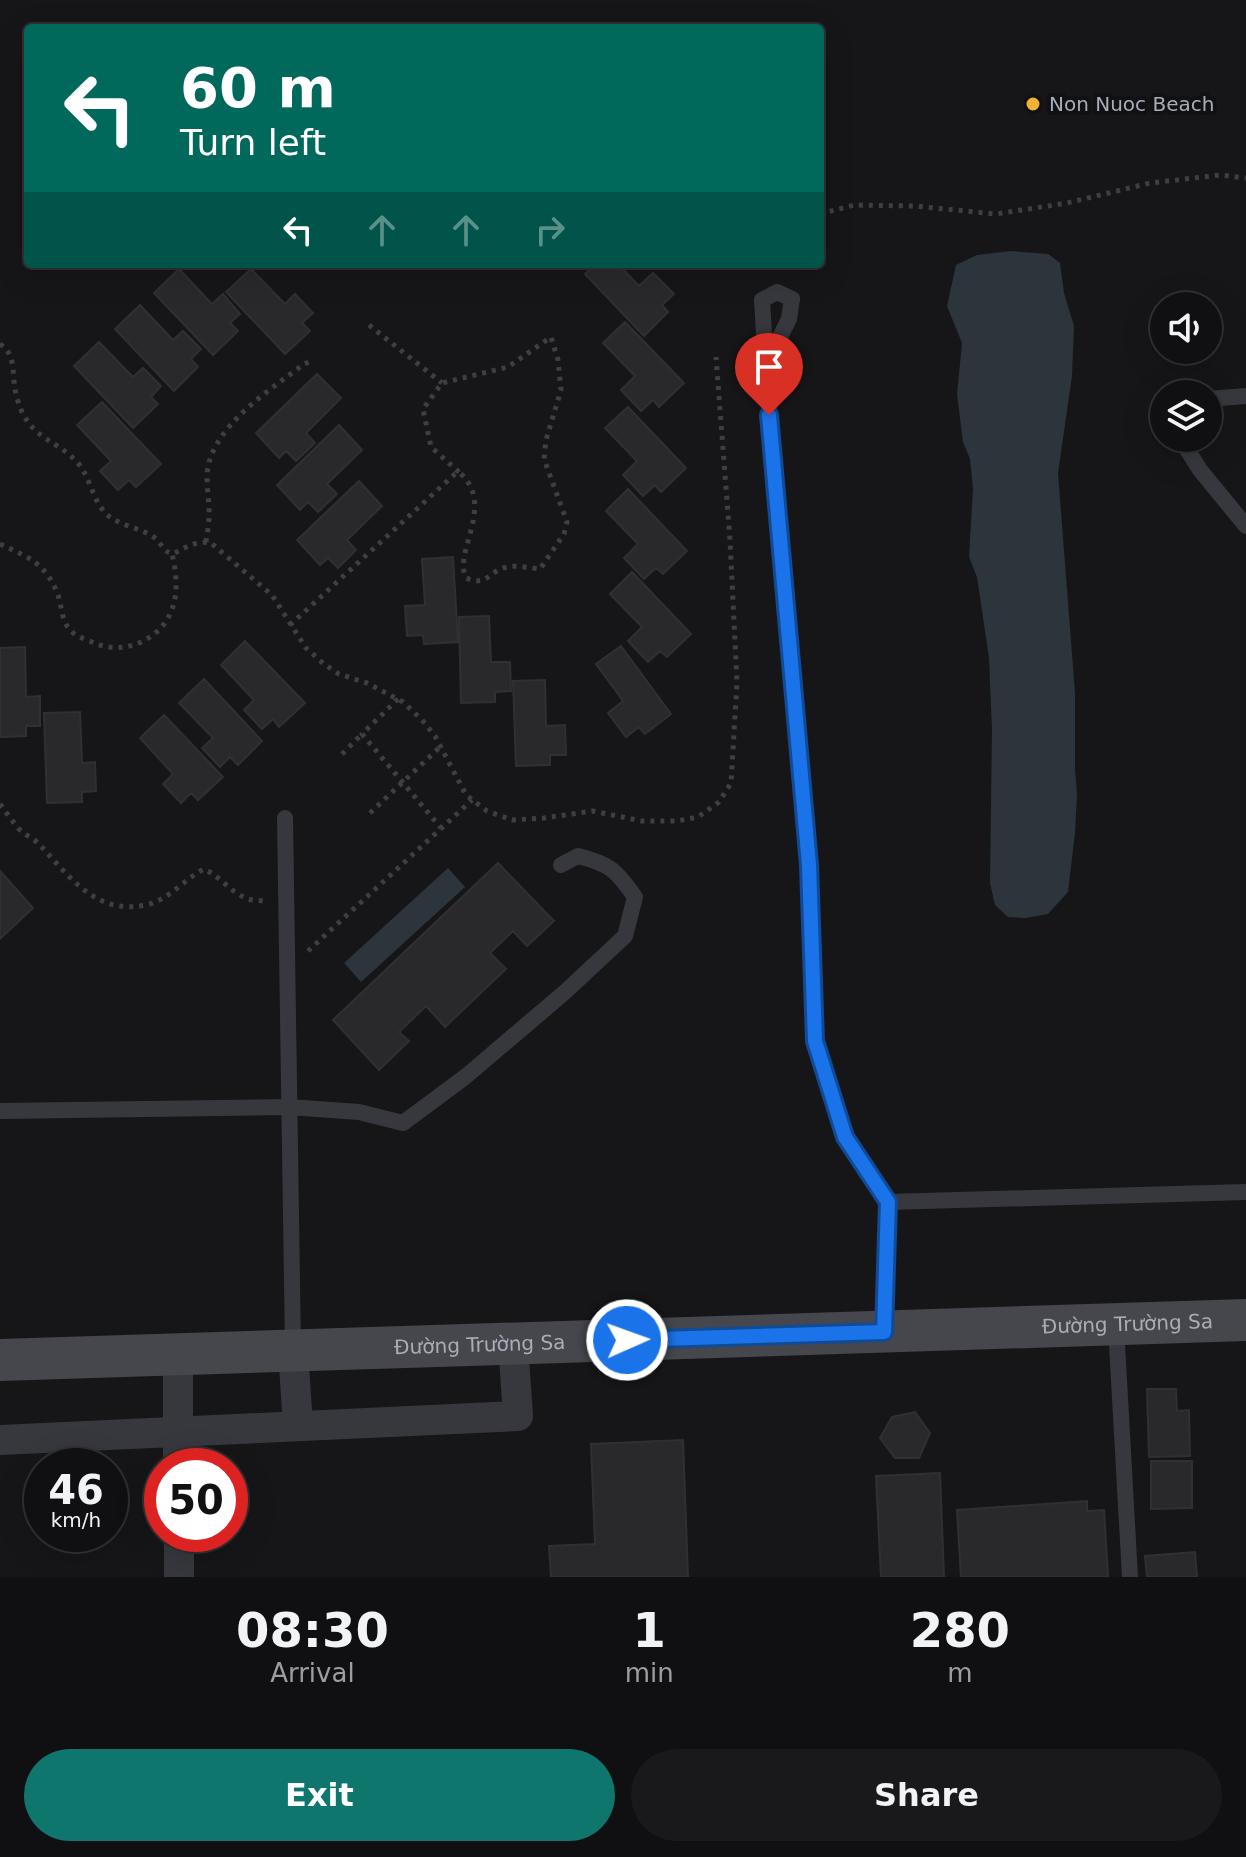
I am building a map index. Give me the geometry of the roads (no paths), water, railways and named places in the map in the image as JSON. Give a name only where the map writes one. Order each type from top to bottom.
[{"type":"main road","name":"Đường Trường Sa","points":[[0,1360],[1246,1320]]},
{"type":"street","points":[[0,1440],[518,1416],[513,1343]]},
{"type":"street","points":[[293,1350],[298,1426]]},
{"type":"street","points":[[178,1354],[178,1448]]},
{"type":"street","points":[[179,1552],[179,1577]]},
{"type":"lane","points":[[766,365],[809,865],[815,1041],[845,1137],[888,1202],[884,1332]]},
{"type":"lane","points":[[1222,398],[1246,396]]},
{"type":"lane","points":[[1189,452],[1246,526]]},
{"type":"lane","points":[[285,818],[293,1350]]},
{"type":"lane","points":[[0,1111],[289,1107],[359,1112],[403,1123],[465,1077],[625,936],[635,897],[620,875],[602,862],[578,856],[561,865]]},
{"type":"lane","points":[[888,1202],[1246,1192]]},
{"type":"lane","points":[[1116,1326],[1130,1577]]},
{"type":"place","name":"Non Nuoc Beach","points":[[1033,104]]}]
